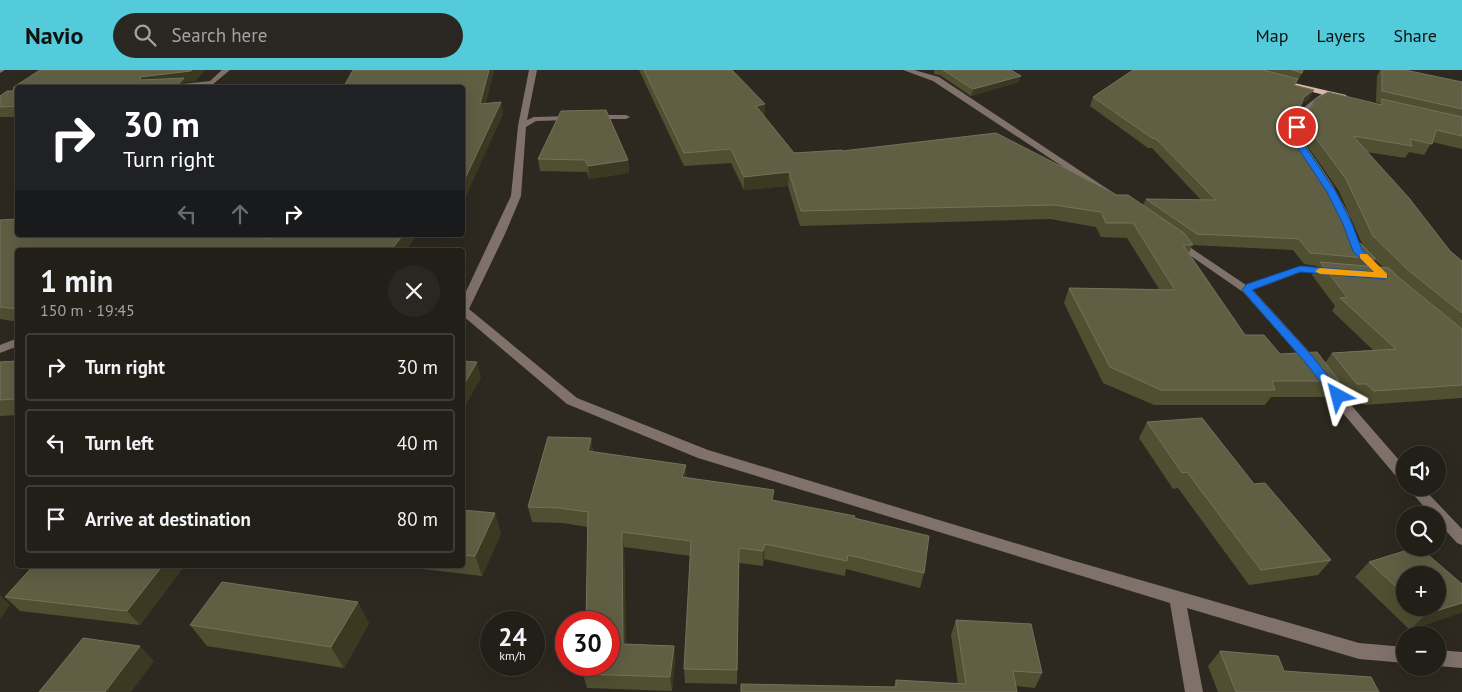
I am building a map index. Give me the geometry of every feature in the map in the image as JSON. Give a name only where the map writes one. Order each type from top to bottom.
[{"type":"main road","points":[[1274,79],[1355,100]]},
{"type":"street","points":[[187,85],[212,83],[226,70]]},
{"type":"street","points":[[465,306],[516,196],[522,126],[533,70]]},
{"type":"street","points":[[907,70],[936,79],[1113,196]]},
{"type":"street","points":[[1307,156],[1298,142],[1297,127],[1304,109],[1328,93]]},
{"type":"street","points":[[522,126],[534,119],[626,117]]},
{"type":"street","points":[[1166,234],[1246,290],[1309,359],[1347,409],[1396,466]]},
{"type":"street","points":[[1246,290],[1250,286],[1300,269],[1337,272]]},
{"type":"street","points":[[465,312],[572,400],[694,450],[1177,599],[1359,651],[1396,654]]},
{"type":"street","points":[[0,349],[15,343]]},
{"type":"street","points":[[1422,496],[1462,539]]},
{"type":"street","points":[[1177,599],[1194,692]]},
{"type":"street","points":[[1446,659],[1462,660]]},
{"type":"building","points":[[40,70],[192,70],[140,77],[141,80],[184,78],[178,85],[17,85]]},
{"type":"building","points":[[353,70],[489,70],[480,104],[501,102],[465,179],[465,85],[345,85]]},
{"type":"building","points":[[644,70],[732,70],[765,104],[756,106],[794,153],[842,151],[996,133],[1117,195],[1128,195],[1184,233],[1193,245],[1183,245],[1245,335],[1264,335],[1280,354],[1317,352],[1339,381],[1272,381],[1275,390],[1161,390],[1110,367],[1069,288],[1175,290],[1133,223],[1106,223],[1101,212],[1054,205],[801,211],[789,172],[744,177],[731,149],[684,153]]},
{"type":"building","points":[[943,70],[1011,70],[1021,76],[973,89]]},
{"type":"building","points":[[1133,70],[1263,70],[1298,79],[1294,85],[1314,90],[1304,97],[1296,117],[1297,133],[1331,183],[1348,214],[1358,241],[1376,259],[1310,253],[1299,239],[1197,234],[1146,199],[1216,200],[1156,139],[1093,97]]},
{"type":"building","points":[[1292,70],[1303,70],[1302,73]]},
{"type":"building","points":[[1382,70],[1405,70],[1462,82],[1462,109],[1382,91]]},
{"type":"building","points":[[14,87],[15,106],[0,107],[0,96],[7,91],[13,91]]},
{"type":"building","points":[[1328,92],[1382,105],[1382,99],[1462,117],[1462,136],[1436,130],[1432,144],[1410,139],[1412,146],[1353,136],[1409,198],[1450,251],[1462,261],[1462,313],[1408,270],[1373,236],[1346,179],[1310,130],[1309,116],[1314,100]]},
{"type":"building","points":[[606,110],[628,160],[588,166],[585,160],[538,159],[561,111]]},
{"type":"building","points":[[15,219],[15,237],[259,237],[271,239],[272,237],[401,237],[393,248],[15,248],[15,309],[0,307],[0,220]]},
{"type":"building","points":[[1320,262],[1389,268],[1462,329],[1462,385],[1374,391],[1366,384],[1357,384],[1332,353],[1396,349],[1340,298],[1347,297]]},
{"type":"building","points":[[15,361],[14,399],[0,400],[0,362]]},
{"type":"building","points":[[465,361],[477,362],[465,383]]},
{"type":"building","points":[[1202,418],[1254,484],[1265,483],[1331,560],[1261,570],[1187,472],[1182,473],[1147,422]]},
{"type":"building","points":[[548,437],[591,438],[588,451],[686,465],[682,477],[774,490],[772,500],[855,516],[854,518],[929,536],[924,573],[848,555],[847,561],[765,544],[763,551],[739,548],[737,670],[684,669],[691,541],[622,532],[623,644],[674,646],[670,677],[620,675],[620,611],[586,611],[588,512],[559,508],[528,507]]},
{"type":"building","points":[[465,510],[495,513],[475,556],[465,555]]},
{"type":"building","points":[[1396,554],[1396,556],[1429,556],[1441,566],[1396,566],[1396,587],[1369,562]]},
{"type":"building","points":[[31,568],[161,568],[127,611],[5,597]]},
{"type":"building","points":[[1446,570],[1462,584],[1462,603],[1446,608]]},
{"type":"building","points":[[222,582],[358,602],[331,647],[190,625]]},
{"type":"building","points":[[956,620],[1031,624],[1042,673],[1013,671],[1017,692],[741,692],[741,684],[896,687],[896,680],[966,684]]},
{"type":"building","points":[[83,638],[140,646],[105,692],[39,692]]},
{"type":"building","points":[[1220,651],[1278,656],[1284,671],[1371,677],[1379,692],[1236,692]]},
{"type":"slow traffic","points":[[1320,271],[1384,276],[1363,256]]},
{"type":"route","points":[[1297,127],[1298,142],[1332,192],[1348,224],[1358,251],[1384,276],[1300,269],[1250,286],[1246,290],[1309,359],[1338,396]]}]
